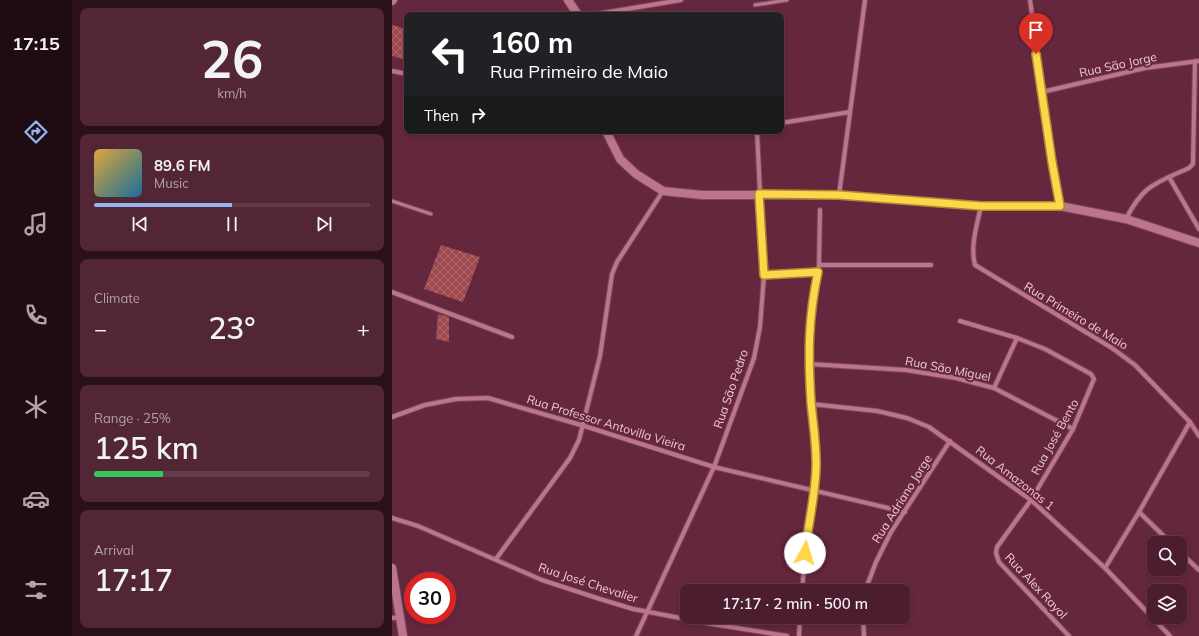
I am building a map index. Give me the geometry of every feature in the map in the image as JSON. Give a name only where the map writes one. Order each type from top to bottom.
[{"type":"street","points":[[568,0],[576,12]]},
{"type":"street","points":[[609,12],[681,0]]},
{"type":"street","points":[[839,195],[865,0]]},
{"type":"street","points":[[1030,0],[1052,162],[1060,206]]},
{"type":"street","points":[[1126,219],[1141,193],[1156,182],[1189,168],[1194,160],[1197,61]]},
{"type":"street","name":"Rua São Jorge","points":[[1042,92],[1145,68],[1197,61]]},
{"type":"street","points":[[392,71],[404,73]]},
{"type":"street","points":[[784,123],[850,112]]},
{"type":"street","points":[[608,134],[620,159],[636,174],[664,191],[702,195],[839,195],[981,206],[1060,206],[1126,219],[1199,243]]},
{"type":"street","name":"Rua São Pedro","points":[[636,636],[714,467],[754,358],[760,327],[764,275],[757,134]]},
{"type":"street","points":[[1169,177],[1199,229]]},
{"type":"street","points":[[496,559],[570,458],[579,440],[600,356],[612,274],[622,253],[664,191]]},
{"type":"street","name":"Rua Primeiro de Maio","points":[[981,206],[974,243],[973,256],[975,265],[1112,348],[1135,365],[1190,422],[1199,436]]},
{"type":"street","points":[[803,584],[808,522],[815,492],[816,468],[809,364],[809,326],[819,265],[820,210]]},
{"type":"street","points":[[819,265],[931,265]]},
{"type":"street","points":[[764,275],[818,272]]},
{"type":"street","points":[[392,292],[512,337]]},
{"type":"street","points":[[960,321],[1017,338],[994,388]]},
{"type":"street","name":"Rua José Bento","points":[[997,547],[1030,500],[1072,429],[1094,383],[1094,379],[1091,374],[1045,350],[1017,338]]},
{"type":"street","name":"Rua São Miguel","points":[[809,364],[906,370],[956,378],[994,388],[1072,429]]},
{"type":"street","name":"Rua Professor Antovilla Vieira","points":[[392,417],[425,405],[456,399],[488,398],[582,425],[714,467],[905,512]]},
{"type":"street","name":"Rua Amazonas 1","points":[[812,404],[877,411],[907,418],[929,427],[1030,500],[1104,568],[1170,636]]},
{"type":"street","points":[[1104,568],[1139,512],[1190,422]]},
{"type":"street","name":"Rua Adriano Jorge","points":[[868,584],[876,562],[888,538],[950,441]]},
{"type":"street","points":[[1139,512],[1164,536]]},
{"type":"street","name":"Rua José Chevalier","points":[[392,518],[496,559],[542,580],[633,609],[787,636]]},
{"type":"street","name":"Rua Alex Rayol","points":[[997,547],[996,553],[998,562],[1069,636]]},
{"type":"street","points":[[1187,559],[1199,570]]},
{"type":"street","points":[[392,568],[403,636]]},
{"type":"street","points":[[392,618],[401,617]]},
{"type":"street","points":[[799,636],[800,624]]},
{"type":"street","points":[[863,624],[864,636]]},
{"type":"lane","points":[[755,5],[787,0]]},
{"type":"lane","points":[[392,201],[431,214]]},
{"type":"building","points":[[392,25],[404,28],[404,59],[392,56]]},
{"type":"building","points":[[441,245],[480,257],[463,302],[424,289]]},
{"type":"building","points":[[438,314],[449,317],[449,342],[436,339]]},
{"type":"route","points":[[805,553],[808,522],[815,492],[815,437],[809,364],[809,326],[818,272],[764,275],[759,194],[839,195],[981,206],[1060,206],[1036,54]]}]
